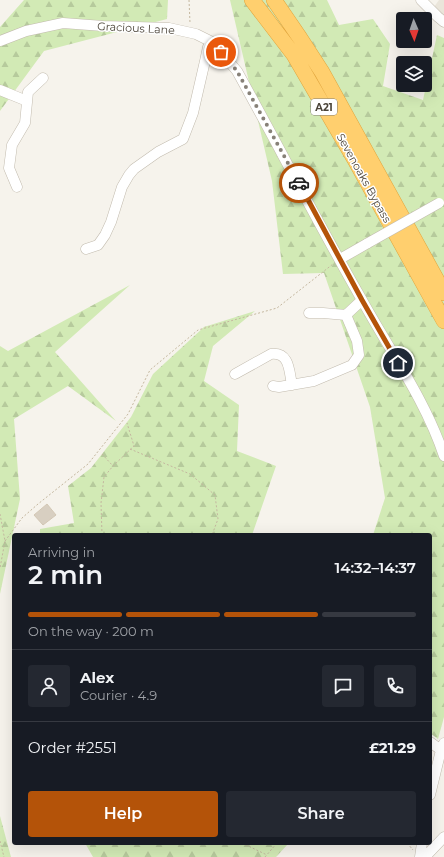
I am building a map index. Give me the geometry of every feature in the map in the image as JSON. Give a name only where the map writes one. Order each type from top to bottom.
[{"type":"highway","name":"Sevenoaks Bypass","points":[[252,0],[294,55],[444,321]]},
{"type":"highway","name":"Sevenoaks Bypass","points":[[274,0],[322,72],[444,293]]},
{"type":"street","points":[[422,0],[442,19]]},
{"type":"street","name":"Gracious Lane","points":[[0,41],[26,31],[62,23],[169,28],[196,34],[212,42],[237,71],[362,300],[420,401],[444,456]]},
{"type":"street","points":[[86,249],[98,244],[105,235],[122,187],[134,169],[158,152],[183,139],[193,113],[208,47],[212,42]]},
{"type":"street","points":[[17,187],[9,168],[12,145],[24,123],[28,92],[43,78]]},
{"type":"street","points":[[0,90],[27,101]]},
{"type":"street","points":[[340,259],[441,201]]},
{"type":"street","points":[[309,313],[346,315],[362,300]]},
{"type":"street","points":[[273,386],[279,387],[314,382],[352,365],[359,355],[357,341],[346,315]]},
{"type":"street","points":[[235,374],[271,354],[276,353],[285,358],[287,362],[292,385]]},
{"type":"street","points":[[432,743],[442,747],[432,787]]},
{"type":"street","points":[[425,857],[444,837]]},
{"type":"street","points":[[416,854],[421,845]]},
{"type":"path","points":[[189,0],[191,33]]},
{"type":"path","points":[[5,541],[22,518],[88,464],[128,414],[150,370],[198,330],[277,308],[340,259]]},
{"type":"path","points":[[102,533],[101,503],[104,477],[134,446],[127,423]]},
{"type":"path","points":[[130,449],[190,474],[215,495],[218,519],[213,533]]},
{"type":"path","points":[[102,454],[113,466]]},
{"type":"path","points":[[0,514],[5,541],[0,568]]},
{"type":"path","points":[[0,841],[4,857]]},
{"type":"path","points":[[246,845],[267,855]]},
{"type":"path","points":[[265,857],[275,845]]},
{"type":"path","points":[[409,845],[416,854]]},
{"type":"shaded area","points":[[439,0],[444,0],[444,15],[442,15],[434,7]]},
{"type":"green space","points":[[24,0],[168,0],[167,19],[44,51],[0,111],[0,27]]},
{"type":"green space","points":[[230,0],[327,0],[339,25],[373,19],[390,44],[383,86],[396,91],[396,92],[423,100],[425,92],[432,92],[432,58],[437,35],[444,38],[444,717],[438,739],[432,734],[432,533],[374,533],[385,498],[370,407],[324,273],[283,274],[272,181]]},
{"type":"green space","points":[[130,285],[55,352],[116,421],[68,386],[14,419],[20,499],[0,594],[0,346],[8,351]]},
{"type":"green space","points":[[255,311],[213,346],[204,381],[239,405],[237,451],[276,466],[253,533],[40,533],[40,529],[74,523],[68,486],[91,468],[131,417],[153,374],[204,327]]},
{"type":"green space","points":[[0,816],[11,857],[0,857]]},
{"type":"green space","points":[[86,845],[287,845],[276,857],[93,857]]},
{"type":"building","points":[[47,504],[56,515],[43,525],[34,515]]},
{"type":"way so far","points":[[221,52],[237,71],[299,183]]},
{"type":"route","points":[[299,183],[398,363]]}]
